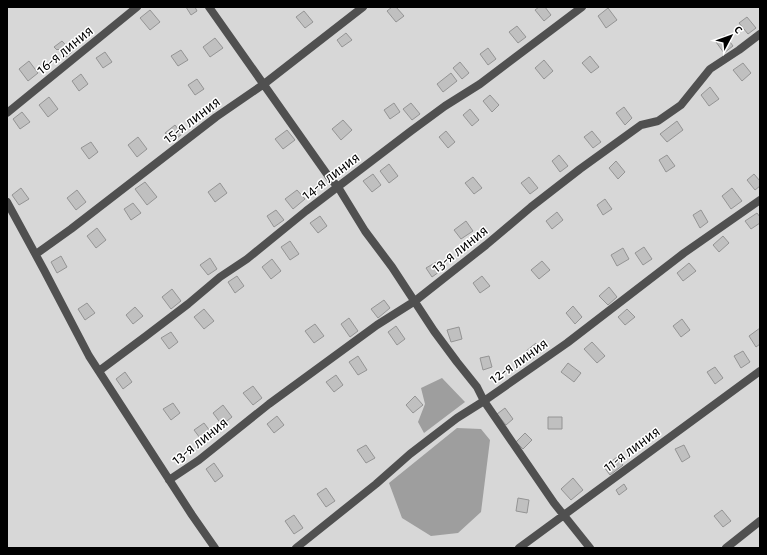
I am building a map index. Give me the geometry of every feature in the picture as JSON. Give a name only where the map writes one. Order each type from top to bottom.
[{"type":"street","name":"16-я линия","points":[[7,113],[137,7]]},
{"type":"street","points":[[208,7],[338,187],[365,231],[392,267],[448,350],[477,387],[484,401],[554,503],[590,548]]},
{"type":"street","name":"15-я линия","points":[[36,254],[71,229],[216,117],[264,84],[363,7]]},
{"type":"street","name":"14-я линия","points":[[99,371],[411,131],[445,106],[513,61],[582,7]]},
{"type":"street","name":"13-я линия","points":[[169,480],[199,460],[269,404],[377,325],[415,301],[580,168],[641,125],[658,121],[681,105],[710,69],[760,34]]},
{"type":"street","name":"12-я линия","points":[[296,548],[457,418],[567,343],[684,253],[760,200]]},
{"type":"street","points":[[7,202],[99,371],[169,480],[215,548]]},
{"type":"street","name":"11-я линия","points":[[519,548],[760,371]]},
{"type":"street","points":[[726,548],[760,521]]},
{"type":"shaded area","points":[[7,7],[760,7],[760,548],[7,548]]},
{"type":"shaded area","points":[[442,378],[465,402],[424,433],[418,422],[425,404],[421,388]]},
{"type":"shaded area","points":[[457,428],[481,429],[490,440],[481,512],[458,533],[431,536],[402,518],[389,483]]},
{"type":"building","points":[[186,7],[195,7],[197,11],[191,15]]},
{"type":"building","points":[[392,7],[396,7],[404,16],[396,22],[387,11]]},
{"type":"building","points":[[539,7],[545,7],[551,15],[544,21],[535,10]]},
{"type":"building","points":[[608,8],[617,20],[606,28],[598,16]]},
{"type":"building","points":[[150,10],[160,22],[150,30],[140,18]]},
{"type":"building","points":[[304,11],[313,22],[305,28],[296,17]]},
{"type":"building","points":[[747,17],[756,28],[748,34],[739,23]]},
{"type":"building","points":[[517,26],[526,37],[518,43],[509,32]]},
{"type":"building","points":[[346,33],[352,40],[342,47],[337,40]]},
{"type":"building","points":[[725,35],[733,46],[724,53],[716,42]]},
{"type":"building","points":[[215,38],[223,48],[210,57],[203,47]]},
{"type":"building","points":[[62,41],[72,52],[66,57],[54,47]]},
{"type":"building","points":[[488,48],[496,59],[488,65],[480,54]]},
{"type":"building","points":[[181,50],[188,60],[178,66],[171,56]]},
{"type":"building","points":[[105,52],[112,62],[103,68],[96,58]]},
{"type":"building","points":[[590,56],[599,67],[591,73],[582,63]]},
{"type":"building","points":[[544,60],[553,71],[544,79],[535,68]]},
{"type":"building","points":[[29,61],[38,73],[28,81],[19,69]]},
{"type":"building","points":[[460,62],[469,73],[462,79],[453,68]]},
{"type":"building","points":[[743,63],[751,73],[742,81],[733,70]]},
{"type":"building","points":[[451,73],[457,81],[443,92],[437,84]]},
{"type":"building","points":[[81,74],[88,84],[79,91],[72,81]]},
{"type":"building","points":[[197,79],[204,89],[195,95],[188,85]]},
{"type":"building","points":[[710,87],[719,99],[709,106],[701,95]]},
{"type":"building","points":[[490,95],[499,105],[492,112],[483,101]]},
{"type":"building","points":[[49,97],[58,109],[48,117],[39,105]]},
{"type":"building","points":[[394,103],[400,112],[390,119],[384,110]]},
{"type":"building","points":[[411,103],[420,114],[412,120],[403,109]]},
{"type":"building","points":[[624,107],[632,118],[625,125],[616,113]]},
{"type":"building","points":[[470,109],[479,120],[472,126],[463,115]]},
{"type":"building","points":[[22,112],[30,122],[20,129],[13,119]]},
{"type":"building","points":[[343,120],[352,130],[341,140],[332,129]]},
{"type":"building","points":[[677,121],[683,130],[667,142],[660,134]]},
{"type":"building","points":[[175,125],[182,134],[172,142],[165,133]]},
{"type":"building","points":[[287,130],[295,140],[283,149],[275,139]]},
{"type":"building","points":[[446,131],[455,142],[448,148],[439,137]]},
{"type":"building","points":[[592,131],[601,142],[593,148],[584,137]]},
{"type":"building","points":[[138,137],[147,149],[137,157],[128,145]]},
{"type":"building","points":[[91,142],[98,152],[89,159],[81,148]]},
{"type":"building","points":[[559,155],[568,166],[560,172],[552,161]]},
{"type":"building","points":[[667,155],[675,166],[666,172],[659,160]]},
{"type":"building","points":[[616,161],[625,172],[618,179],[609,168]]},
{"type":"building","points":[[389,164],[398,176],[389,183],[380,171]]},
{"type":"building","points":[[373,174],[381,185],[372,192],[363,181]]},
{"type":"building","points":[[754,174],[760,181],[760,186],[755,190],[747,180]]},
{"type":"building","points":[[473,177],[482,188],[474,194],[465,183]]},
{"type":"building","points":[[529,177],[538,188],[530,194],[521,183]]},
{"type":"building","points":[[145,182],[157,197],[147,205],[135,189]]},
{"type":"building","points":[[220,183],[227,193],[215,202],[208,192]]},
{"type":"building","points":[[21,188],[29,199],[19,205],[12,195]]},
{"type":"building","points":[[732,188],[742,201],[731,209],[722,196]]},
{"type":"building","points":[[77,190],[86,202],[76,210],[67,198]]},
{"type":"building","points":[[297,190],[305,199],[293,209],[285,199]]},
{"type":"building","points":[[605,199],[612,209],[603,215],[597,205]]},
{"type":"building","points":[[133,203],[141,213],[131,220],[124,209]]},
{"type":"building","points":[[276,210],[284,220],[274,227],[267,216]]},
{"type":"building","points":[[701,210],[708,222],[700,228],[693,215]]},
{"type":"building","points":[[557,212],[563,220],[552,229],[546,221]]},
{"type":"building","points":[[757,213],[760,217],[760,223],[751,229],[745,221]]},
{"type":"building","points":[[320,216],[327,226],[318,233],[310,223]]},
{"type":"building","points":[[466,221],[473,231],[461,239],[454,230]]},
{"type":"building","points":[[97,228],[106,240],[96,248],[87,236]]},
{"type":"building","points":[[723,236],[729,243],[719,252],[713,245]]},
{"type":"building","points":[[290,241],[299,254],[290,260],[281,247]]},
{"type":"building","points":[[644,247],[652,259],[643,265],[635,253]]},
{"type":"building","points":[[623,248],[629,259],[617,266],[611,255]]},
{"type":"building","points":[[61,256],[67,267],[57,273],[51,262]]},
{"type":"building","points":[[210,258],[217,269],[208,275],[200,265]]},
{"type":"building","points":[[272,259],[281,271],[271,279],[262,267]]},
{"type":"building","points":[[438,261],[443,269],[432,277],[426,268]]},
{"type":"building","points":[[542,261],[550,270],[539,279],[531,270]]},
{"type":"building","points":[[689,263],[696,271],[683,281],[677,273]]},
{"type":"building","points":[[237,276],[244,286],[235,293],[228,282]]},
{"type":"building","points":[[482,276],[490,286],[480,293],[473,283]]},
{"type":"building","points":[[609,287],[617,297],[608,305],[599,296]]},
{"type":"building","points":[[172,289],[181,301],[171,309],[162,297]]},
{"type":"building","points":[[384,300],[390,308],[378,318],[371,309]]},
{"type":"building","points":[[87,303],[95,313],[85,320],[78,309]]},
{"type":"building","points":[[573,306],[582,317],[575,324],[566,313]]},
{"type":"building","points":[[135,307],[143,316],[133,324],[126,315]]},
{"type":"building","points":[[204,309],[214,321],[204,329],[194,317]]},
{"type":"building","points":[[627,309],[635,317],[625,325],[618,317]]},
{"type":"building","points":[[349,318],[358,331],[350,337],[341,324]]},
{"type":"building","points":[[682,319],[690,330],[681,337],[673,326]]},
{"type":"building","points":[[315,324],[324,336],[314,343],[305,331]]},
{"type":"building","points":[[396,326],[405,339],[397,345],[388,332]]},
{"type":"building","points":[[459,327],[462,339],[451,342],[447,330]]},
{"type":"building","points":[[760,328],[760,344],[756,347],[749,336]]},
{"type":"building","points":[[171,332],[178,342],[169,349],[161,338]]},
{"type":"building","points":[[592,342],[605,356],[597,363],[584,349]]},
{"type":"building","points":[[536,343],[542,351],[531,360],[525,352]]},
{"type":"building","points":[[743,351],[750,362],[741,368],[734,356]]},
{"type":"building","points":[[358,356],[367,370],[358,375],[349,362]]},
{"type":"building","points":[[489,356],[492,367],[483,370],[480,358]]},
{"type":"building","points":[[568,363],[581,373],[574,382],[561,372]]},
{"type":"building","points":[[715,367],[723,378],[715,384],[707,372]]},
{"type":"building","points":[[125,372],[132,382],[123,389],[116,379]]},
{"type":"building","points":[[336,375],[343,385],[334,392],[326,382]]},
{"type":"building","points":[[253,386],[262,398],[253,405],[243,393]]},
{"type":"building","points":[[415,396],[423,405],[413,413],[406,405]]},
{"type":"building","points":[[173,403],[180,413],[171,420],[163,409]]},
{"type":"building","points":[[223,405],[232,417],[222,425],[213,413]]},
{"type":"building","points":[[505,408],[513,419],[506,425],[497,414]]},
{"type":"building","points":[[277,416],[284,425],[274,433],[267,424]]},
{"type":"building","points":[[548,417],[562,417],[562,429],[548,429]]},
{"type":"building","points":[[204,423],[213,435],[203,442],[194,430]]},
{"type":"building","points":[[525,433],[532,440],[523,449],[516,442]]},
{"type":"building","points":[[366,445],[375,458],[366,463],[357,450]]},
{"type":"building","points":[[684,445],[690,457],[682,462],[675,449]]},
{"type":"building","points":[[617,457],[623,465],[610,475],[604,467]]},
{"type":"building","points":[[214,463],[223,476],[215,482],[206,469]]},
{"type":"building","points":[[573,478],[583,490],[571,500],[561,489]]},
{"type":"building","points":[[624,484],[627,489],[619,495],[616,490]]},
{"type":"building","points":[[326,488],[335,501],[326,507],[317,494]]},
{"type":"building","points":[[518,498],[529,500],[527,513],[516,511]]},
{"type":"building","points":[[722,510],[731,521],[723,527],[714,516]]},
{"type":"building","points":[[294,515],[303,528],[294,534],[285,521]]}]
